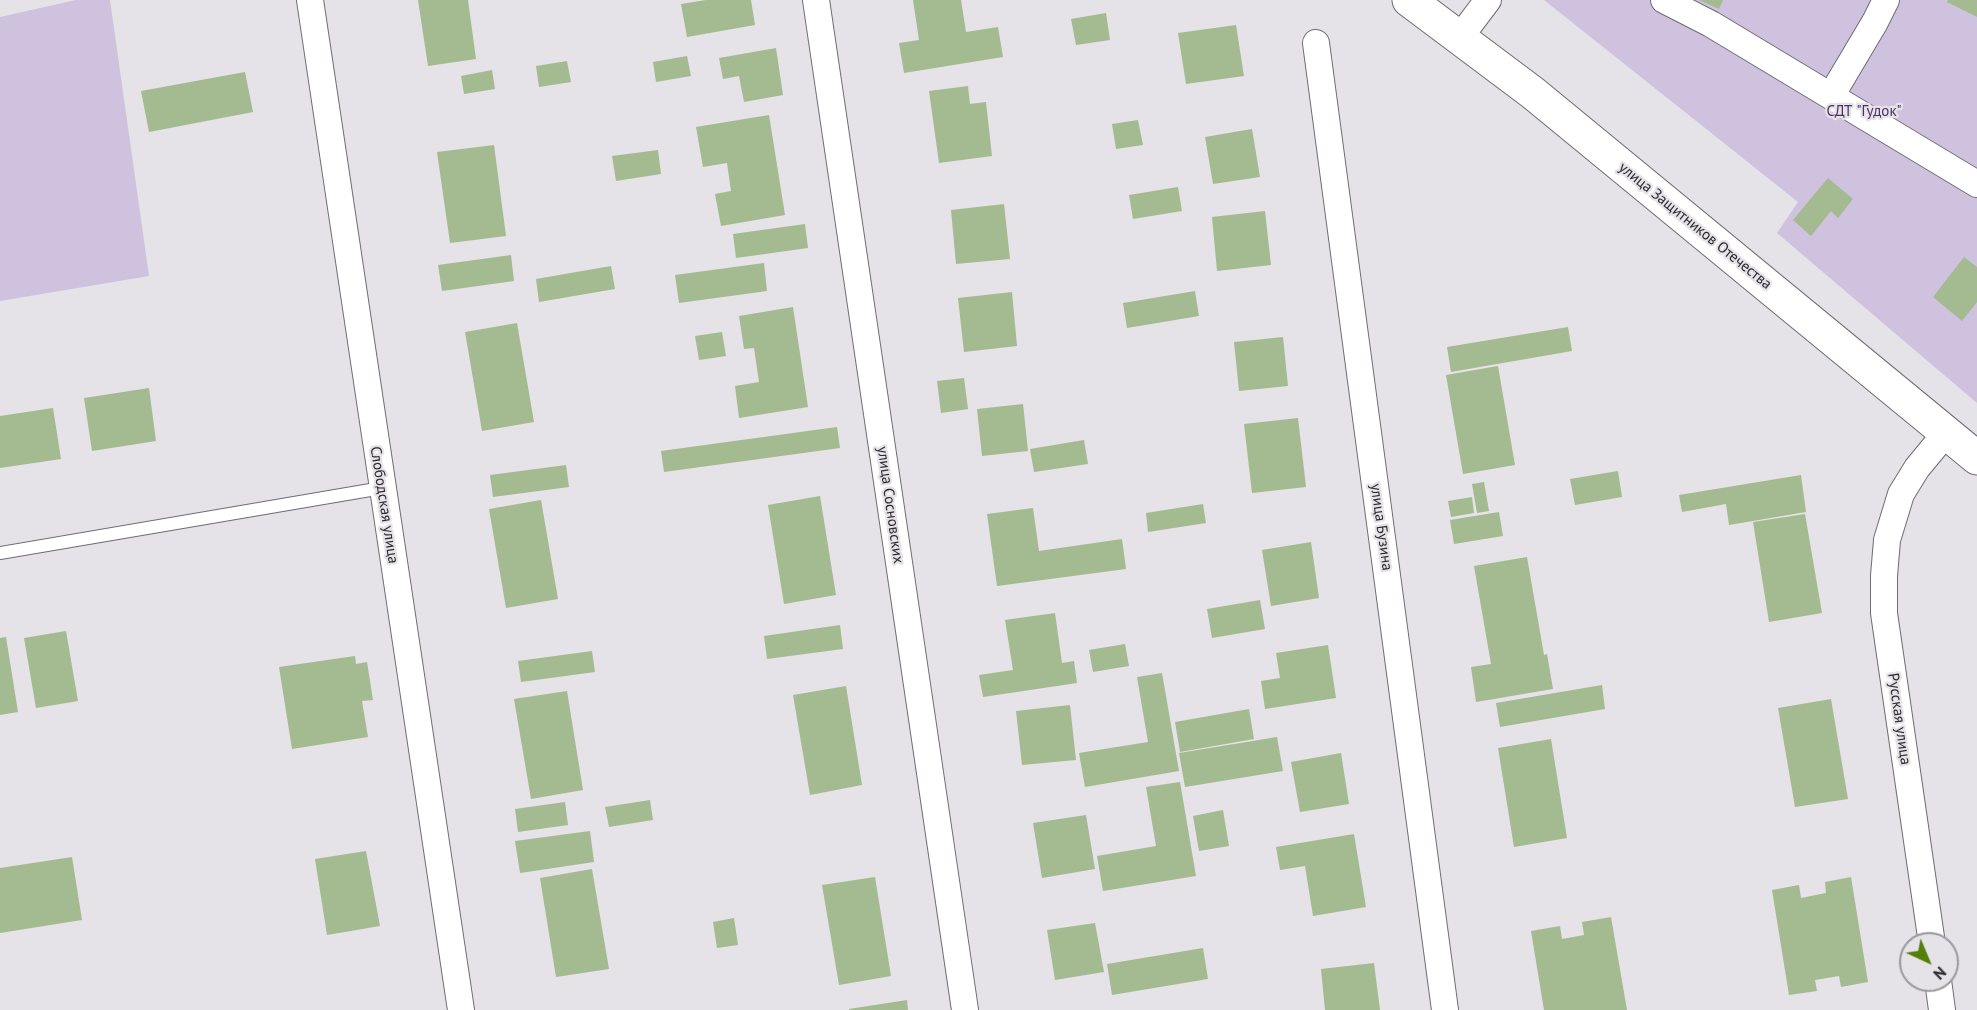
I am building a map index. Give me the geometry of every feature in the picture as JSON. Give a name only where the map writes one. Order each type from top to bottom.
[{"type":"main road","name":"улица Защитников Отечества","points":[[1409,0],[1559,114],[1977,458]]},
{"type":"street","name":"Слободская улица","points":[[310,0],[461,1010]]},
{"type":"street","name":"улица Сосновских","points":[[816,0],[964,1010]]},
{"type":"street","points":[[1460,37],[1488,0]]},
{"type":"street","points":[[1664,0],[1711,24],[1977,184]]},
{"type":"street","points":[[1831,96],[1886,0]]},
{"type":"street","name":"улица Бузина","points":[[1316,43],[1445,1010]]},
{"type":"street","name":"Русская улица","points":[[1930,932],[1884,613],[1887,540],[1901,494],[1917,468],[1946,433]]},
{"type":"street","points":[[1940,992],[1942,1010]]},
{"type":"lane","points":[[0,553],[382,488]]},
{"type":"green space","points":[[76,0],[110,0],[149,276],[0,301],[0,17]]},
{"type":"green space","name":"СДТ \"Гудок\"","points":[[1544,0],[1977,0],[1977,403],[1777,233],[1798,202]]},
{"type":"building","points":[[418,0],[468,0],[476,59],[428,66]]},
{"type":"building","points":[[706,0],[751,0],[755,25],[687,37],[681,4]]},
{"type":"building","points":[[913,0],[961,0],[966,32],[998,27],[1003,57],[904,73],[899,43],[919,40]]},
{"type":"building","points":[[1699,0],[1723,0],[1719,9]]},
{"type":"building","points":[[1948,0],[1977,0],[1977,17],[1947,2]]},
{"type":"building","points":[[1106,13],[1110,40],[1076,45],[1071,19]]},
{"type":"building","points":[[1236,25],[1244,76],[1186,84],[1178,33]]},
{"type":"building","points":[[776,48],[783,95],[744,102],[739,76],[723,79],[719,58]]},
{"type":"building","points":[[687,56],[691,76],[656,82],[653,62]]},
{"type":"building","points":[[567,61],[571,82],[539,87],[536,66]]},
{"type":"building","points":[[492,70],[495,89],[464,94],[461,76]]},
{"type":"building","points":[[245,72],[253,112],[149,132],[141,91]]},
{"type":"building","points":[[968,86],[970,104],[986,102],[992,156],[939,163],[929,91]]},
{"type":"building","points":[[769,115],[785,215],[721,226],[715,194],[731,191],[727,163],[703,167],[696,127]]},
{"type":"building","points":[[1138,120],[1143,145],[1116,149],[1112,124]]},
{"type":"building","points":[[1252,129],[1260,177],[1213,184],[1205,137]]},
{"type":"building","points":[[494,145],[506,236],[450,243],[437,152]]},
{"type":"building","points":[[658,150],[661,174],[616,181],[612,156]]},
{"type":"building","points":[[1828,178],[1853,199],[1838,218],[1831,211],[1811,236],[1793,220]]},
{"type":"building","points":[[1178,187],[1182,211],[1133,219],[1129,195]]},
{"type":"building","points":[[1004,204],[1010,259],[956,264],[951,210]]},
{"type":"building","points":[[1265,211],[1271,265],[1217,271],[1212,217]]},
{"type":"building","points":[[805,224],[808,248],[736,258],[733,234]]},
{"type":"building","points":[[511,255],[514,281],[442,291],[438,265]]},
{"type":"building","points":[[1964,257],[1977,267],[1977,302],[1962,321],[1933,297]]},
{"type":"building","points":[[764,263],[767,291],[679,303],[675,275]]},
{"type":"building","points":[[611,266],[615,289],[539,302],[536,279]]},
{"type":"building","points":[[1195,291],[1199,316],[1127,328],[1123,303]]},
{"type":"building","points":[[1012,292],[1017,346],[964,352],[958,298]]},
{"type":"building","points":[[793,307],[808,407],[739,418],[735,386],[759,382],[754,348],[744,349],[739,316]]},
{"type":"building","points":[[517,323],[534,422],[482,431],[465,332]]},
{"type":"building","points":[[1568,327],[1572,351],[1451,372],[1447,347]]},
{"type":"building","points":[[722,332],[726,356],[699,360],[695,336]]},
{"type":"building","points":[[1283,337],[1288,386],[1239,391],[1234,342]]},
{"type":"building","points":[[1498,366],[1515,465],[1463,474],[1446,375]]},
{"type":"building","points":[[964,378],[968,409],[941,413],[937,381]]},
{"type":"building","points":[[149,388],[156,441],[92,451],[84,398]]},
{"type":"building","points":[[1023,404],[1028,451],[982,456],[977,409]]},
{"type":"building","points":[[53,408],[61,459],[0,468],[0,416]]},
{"type":"building","points":[[1298,418],[1306,487],[1252,493],[1244,424]]},
{"type":"building","points":[[837,427],[840,448],[664,472],[661,451]]},
{"type":"building","points":[[1084,440],[1088,464],[1034,472],[1030,449]]},
{"type":"building","points":[[566,465],[569,487],[493,497],[490,475]]},
{"type":"building","points":[[1618,471],[1622,497],[1575,505],[1570,479]]},
{"type":"building","points":[[1801,475],[1806,512],[1729,525],[1726,504],[1682,512],[1679,495]]},
{"type":"building","points":[[1484,482],[1489,511],[1477,513],[1472,484]]},
{"type":"building","points":[[820,496],[836,595],[784,604],[768,505]]},
{"type":"building","points":[[1472,497],[1474,513],[1451,517],[1448,501]]},
{"type":"building","points":[[541,500],[558,599],[506,608],[489,509]]},
{"type":"building","points":[[1203,504],[1206,523],[1148,532],[1146,513]]},
{"type":"building","points":[[1033,508],[1039,551],[1122,539],[1126,569],[997,586],[987,514]]},
{"type":"building","points":[[1499,512],[1503,536],[1454,544],[1450,520]]},
{"type":"building","points":[[1805,514],[1822,613],[1769,622],[1753,522]]},
{"type":"building","points":[[1311,542],[1319,598],[1271,606],[1262,550]]},
{"type":"building","points":[[1527,557],[1544,655],[1547,654],[1553,689],[1476,702],[1471,667],[1491,664],[1474,566]]},
{"type":"building","points":[[1260,600],[1265,629],[1212,638],[1207,609]]},
{"type":"building","points":[[1055,613],[1062,663],[1074,661],[1077,683],[983,697],[979,675],[1013,670],[1005,620]]},
{"type":"building","points":[[840,625],[843,649],[767,659],[764,636]]},
{"type":"building","points":[[66,631],[78,701],[36,708],[24,638]]},
{"type":"building","points":[[6,637],[18,712],[0,715],[0,638]]},
{"type":"building","points":[[1125,644],[1129,666],[1093,672],[1089,650]]},
{"type":"building","points":[[1328,645],[1336,698],[1265,709],[1261,681],[1280,678],[1276,653]]},
{"type":"building","points":[[592,651],[595,672],[521,682],[518,661]]},
{"type":"building","points":[[355,656],[356,664],[367,662],[373,700],[362,701],[368,737],[292,749],[279,667]]},
{"type":"building","points":[[1162,673],[1179,771],[1085,787],[1079,753],[1148,742],[1137,677]]},
{"type":"building","points":[[1602,685],[1605,709],[1500,727],[1496,703]]},
{"type":"building","points":[[846,686],[862,785],[810,795],[793,695]]},
{"type":"building","points":[[567,691],[583,790],[531,799],[514,699]]},
{"type":"building","points":[[1831,699],[1848,799],[1795,807],[1778,708]]},
{"type":"building","points":[[1070,705],[1076,760],[1022,765],[1016,711]]},
{"type":"building","points":[[1249,709],[1254,739],[1180,752],[1175,722]]},
{"type":"building","points":[[1277,737],[1283,771],[1185,787],[1179,753]]},
{"type":"building","points":[[1551,739],[1567,838],[1514,847],[1498,748]]},
{"type":"building","points":[[1341,753],[1349,804],[1300,812],[1291,762]]},
{"type":"building","points":[[1180,782],[1196,876],[1103,891],[1097,856],[1156,846],[1146,787]]},
{"type":"building","points":[[650,800],[653,820],[609,827],[605,807]]},
{"type":"building","points":[[565,802],[568,825],[518,832],[515,809]]},
{"type":"building","points":[[1223,810],[1229,846],[1199,851],[1193,816]]},
{"type":"building","points":[[1086,815],[1095,869],[1042,878],[1033,823]]},
{"type":"building","points":[[590,831],[594,862],[520,873],[515,841]]},
{"type":"building","points":[[1354,834],[1366,907],[1313,916],[1305,866],[1280,870],[1276,847]]},
{"type":"building","points":[[366,851],[380,926],[327,935],[315,859]]},
{"type":"building","points":[[72,857],[82,920],[0,933],[0,868]]},
{"type":"building","points":[[592,869],[609,969],[556,977],[540,878]]},
{"type":"building","points":[[875,877],[891,976],[839,985],[822,885]]},
{"type":"building","points":[[1851,877],[1868,982],[1841,987],[1839,976],[1815,980],[1817,991],[1789,995],[1772,890],[1799,885],[1801,898],[1826,893],[1825,882]]},
{"type":"building","points":[[1611,917],[1627,1010],[1544,1010],[1531,931],[1560,926],[1562,939],[1584,935],[1582,922]]},
{"type":"building","points":[[734,918],[738,945],[717,948],[713,922]]},
{"type":"building","points":[[1095,923],[1104,972],[1055,980],[1047,930]]},
{"type":"building","points":[[1203,948],[1208,979],[1112,995],[1107,964]]},
{"type":"building","points":[[1374,963],[1380,1010],[1325,1010],[1321,969]]},
{"type":"building","points":[[907,1000],[908,1010],[849,1010],[849,1009]]}]
